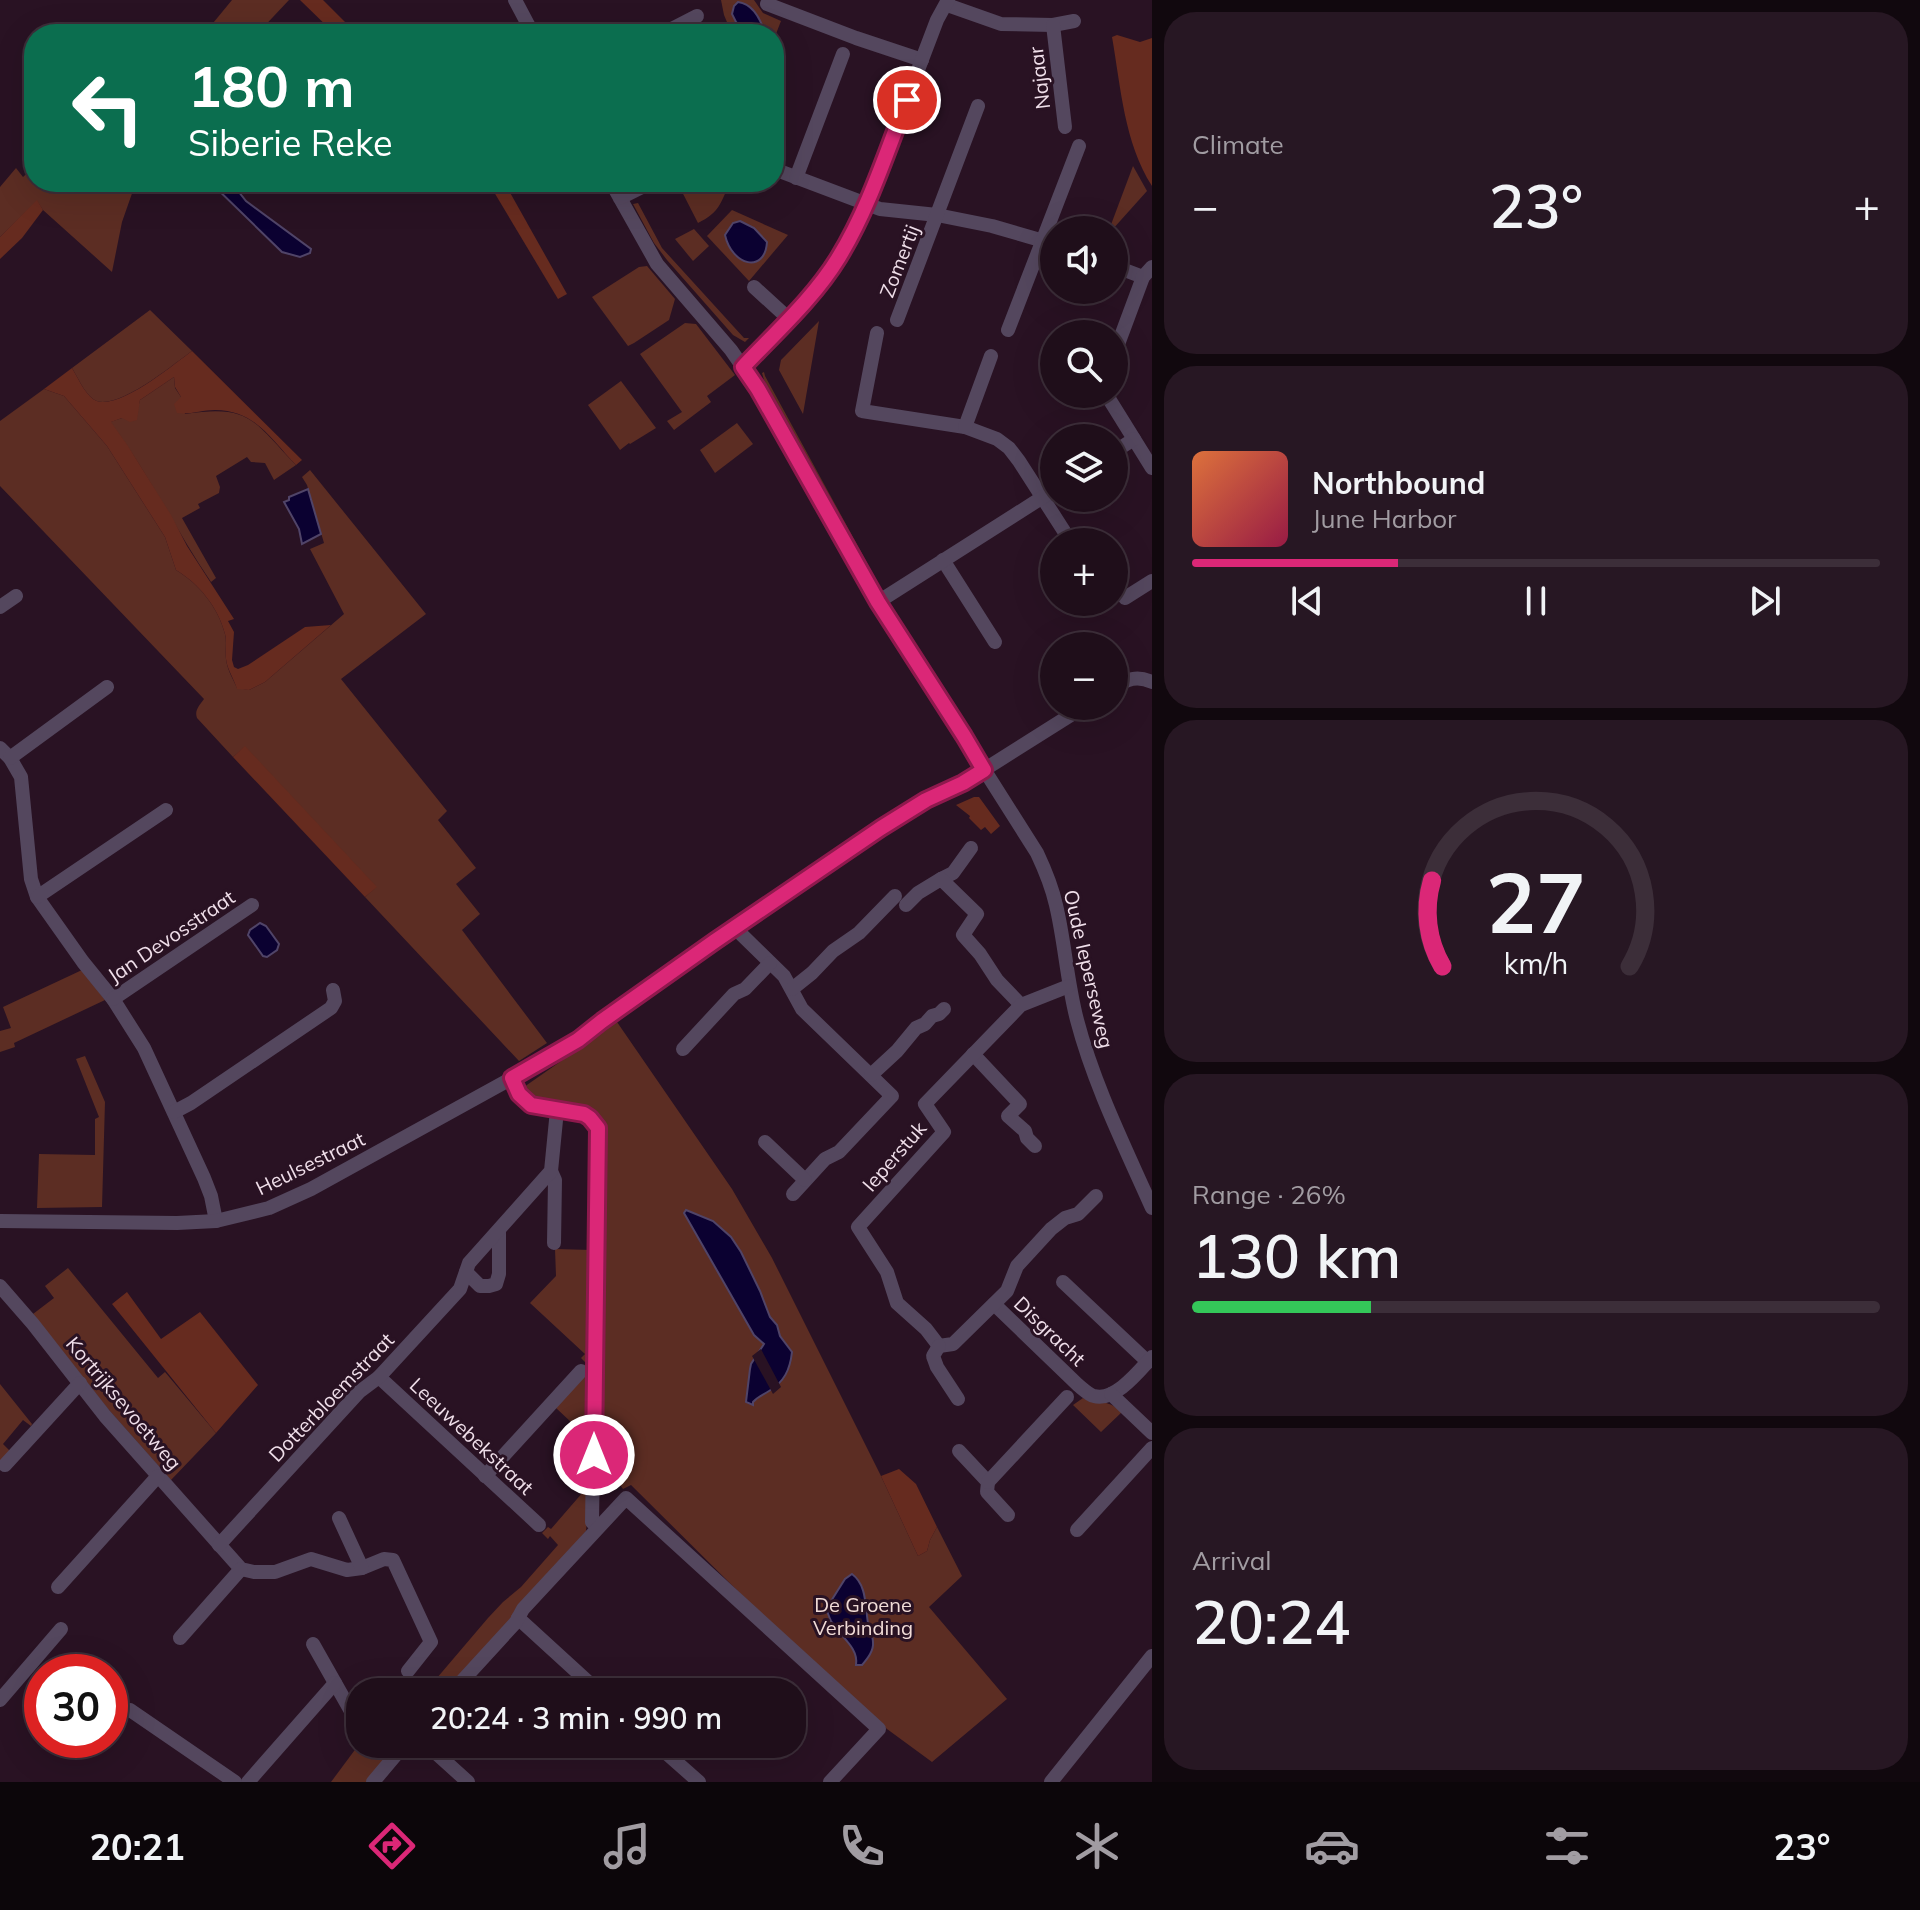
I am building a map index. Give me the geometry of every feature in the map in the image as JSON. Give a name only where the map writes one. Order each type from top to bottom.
[{"type":"street","points":[[515,0],[528,24]]},
{"type":"street","points":[[743,367],[815,290],[839,257],[867,204],[937,20],[948,3]]},
{"type":"street","name":"Najaar","points":[[948,3],[1001,24],[1053,25],[1074,21]]},
{"type":"street","points":[[767,4],[922,60]]},
{"type":"street","points":[[681,24],[697,16]]},
{"type":"street","name":"Najaar","points":[[1053,25],[1065,127]]},
{"type":"street","points":[[796,178],[843,54]]},
{"type":"street","name":"Zomertij","points":[[897,320],[978,106]]},
{"type":"street","points":[[1057,216],[1079,146]]},
{"type":"street","name":"Zomertij","points":[[784,173],[880,209],[937,215],[1040,239]]},
{"type":"street","name":"Oude Ieperseweg","points":[[617,192],[657,264],[731,350],[758,389],[878,602],[1037,853],[1056,906],[1069,986],[1086,1053],[1152,1208]]},
{"type":"street","points":[[620,198],[632,192]]},
{"type":"street","points":[[1008,330],[1040,261]]},
{"type":"street","points":[[1128,320],[1147,272]]},
{"type":"street","points":[[754,287],[789,319]]},
{"type":"street","points":[[877,333],[862,411],[965,427],[997,439],[1009,448],[1040,485]]},
{"type":"street","points":[[965,427],[991,356]]},
{"type":"street","points":[[1115,408],[1152,468]]},
{"type":"street","points":[[1128,443],[1134,439]]},
{"type":"street","points":[[878,602],[1040,499]]},
{"type":"street","points":[[943,560],[995,642]]},
{"type":"street","points":[[1128,596],[1152,581]]},
{"type":"street","points":[[0,607],[16,596]]},
{"type":"street","points":[[1128,679],[1152,682]]},
{"type":"street","points":[[107,687],[5,753],[21,777],[31,879],[37,897],[113,999],[144,1048],[208,1187],[216,1221]]},
{"type":"street","name":"Heulsestraat","points":[[0,1221],[216,1221],[269,1208],[311,1189],[578,1040],[737,926],[904,814],[963,783],[1063,720]]},
{"type":"street","points":[[37,897],[166,810]]},
{"type":"street","points":[[792,989],[833,951],[900,900],[953,873],[971,848]]},
{"type":"street","points":[[941,879],[977,914],[963,935],[997,980],[1021,1005]]},
{"type":"street","name":"Jan Devosstraat","points":[[113,999],[252,905]]},
{"type":"street","points":[[737,926],[742,935],[784,976],[802,1009],[892,1096],[839,1152],[825,1159],[793,1194]]},
{"type":"street","points":[[683,1049],[734,994],[745,989],[770,963]]},
{"type":"street","name":"Ieperstuk","points":[[939,1346],[926,1329],[897,1303],[887,1272],[858,1227],[944,1132],[925,1104],[1021,1005],[1069,986]]},
{"type":"street","points":[[174,1112],[331,1008],[335,1001],[333,990]]},
{"type":"street","points":[[871,1075],[916,1028],[944,1009]]},
{"type":"street","points":[[973,1054],[1020,1104],[1008,1116],[1025,1131],[1035,1146]]},
{"type":"street","points":[[512,1078],[519,1094],[531,1105],[584,1114],[598,1128],[592,1522],[598,1527]]},
{"type":"street","points":[[554,1243],[555,1180],[551,1171],[557,1110]]},
{"type":"street","points":[[765,1142],[805,1180]]},
{"type":"street","name":"Dotterbloemstraat","points":[[219,1545],[359,1392],[379,1377],[460,1289],[469,1263],[551,1171]]},
{"type":"street","name":"Disgracht","points":[[939,1346],[953,1344],[1007,1291],[1017,1266],[1051,1229],[1065,1218],[1078,1214],[1096,1196]]},
{"type":"street","points":[[466,1272],[480,1286],[496,1284],[499,1274],[499,1231]]},
{"type":"street","points":[[1063,1282],[1150,1360],[1111,1394]]},
{"type":"street","name":"Kortrijksevoetweg","points":[[0,1286],[105,1416],[241,1569]]},
{"type":"street","name":"Disgracht","points":[[994,1304],[1072,1391],[1104,1397],[1111,1394],[1152,1433]]},
{"type":"street","points":[[939,1346],[933,1356],[958,1399]]},
{"type":"street","points":[[485,1476],[581,1371]]},
{"type":"street","name":"Leeuwebekstraat","points":[[379,1377],[539,1525]]},
{"type":"street","points":[[5,1465],[80,1383]]},
{"type":"street","name":"Disgracht","points":[[988,1482],[1072,1391]]},
{"type":"street","points":[[1077,1530],[1152,1448]]},
{"type":"street","points":[[959,1451],[988,1482],[987,1492],[1008,1515]]},
{"type":"street","points":[[58,1587],[158,1476]]},
{"type":"street","points":[[464,1678],[523,1609],[626,1498],[879,1729],[830,1782]]},
{"type":"street","points":[[339,1518],[362,1568]]},
{"type":"street","points":[[180,1638],[241,1569],[275,1572],[311,1559],[347,1570],[384,1559],[393,1560],[431,1642],[408,1671]]},
{"type":"street","points":[[518,1618],[584,1678]]},
{"type":"street","points":[[0,1700],[61,1629]]},
{"type":"street","points":[[313,1644],[346,1702]]},
{"type":"street","points":[[1051,1782],[1152,1656]]},
{"type":"street","points":[[248,1782],[335,1683]]},
{"type":"street","points":[[130,1710],[235,1782]]},
{"type":"street","points":[[373,1782],[393,1758]]},
{"type":"street","points":[[441,1758],[468,1782]]},
{"type":"street","points":[[672,1758],[699,1782]]},
{"type":"green space","points":[[232,0],[289,0],[266,24],[212,24]]},
{"type":"green space","points":[[721,0],[754,0],[763,13],[781,21],[780,24],[728,24]]},
{"type":"green space","points":[[1133,166],[1147,191],[1125,216],[1114,216]]},
{"type":"green space","points":[[16,168],[23,177],[24,192],[132,192],[122,222],[112,272],[43,210],[37,201],[0,237],[0,187]]},
{"type":"green space","points":[[682,192],[726,192],[715,211],[698,223]]},
{"type":"green space","points":[[638,203],[662,248],[744,338],[749,338],[745,342],[733,335],[667,260],[633,204]]},
{"type":"green space","points":[[732,210],[788,235],[749,281],[707,236]]},
{"type":"green space","points":[[694,229],[709,246],[693,261],[675,239]]},
{"type":"green space","points":[[647,266],[675,299],[669,320],[628,346],[592,297],[639,267]]},
{"type":"green space","points":[[150,310],[192,351],[129,394],[102,402],[93,399],[72,368]]},
{"type":"green space","points":[[819,321],[803,414],[779,370],[781,360]]},
{"type":"green space","points":[[685,323],[696,324],[735,375],[707,396],[711,402],[674,430],[667,421],[682,412],[640,354]]},
{"type":"green space","points":[[764,372],[765,376],[877,581],[764,380]]},
{"type":"green space","points":[[174,377],[185,414],[224,412],[249,419],[296,465],[274,480],[265,463],[251,462],[247,457],[216,476],[219,493],[198,504],[200,508],[182,518],[216,578],[211,582],[110,422],[138,408],[140,400]]},
{"type":"green space","points":[[621,381],[656,428],[620,450],[588,405]]},
{"type":"green space","points":[[44,389],[64,396],[107,446],[165,537],[176,570],[200,589],[212,606],[222,624],[227,663],[237,688],[249,690],[265,682],[344,614],[310,549],[324,543],[302,477],[310,470],[426,614],[341,679],[447,811],[438,820],[476,868],[456,884],[480,914],[462,930],[547,1043],[519,1061],[365,897],[376,887],[245,747],[233,757],[197,718],[197,710],[204,699],[0,486],[0,421]]},
{"type":"green space","points":[[737,423],[753,444],[715,473],[700,450]]},
{"type":"green space","points":[[82,970],[105,1000],[0,1052],[0,1031],[11,1028],[3,1007]]},
{"type":"green space","name":"De Groene Verbinding","points":[[617,1022],[732,1189],[772,1258],[918,1556],[927,1551],[937,1527],[962,1576],[929,1607],[1007,1699],[932,1762],[887,1729],[767,1620],[631,1485],[623,1489],[600,1458],[603,1121],[594,1110],[538,1099],[524,1087]]},
{"type":"green space","points":[[85,1056],[105,1102],[102,1207],[37,1208],[39,1154],[95,1155],[95,1119],[99,1117],[76,1059]]},
{"type":"green space","points":[[555,1249],[592,1250],[590,1440],[555,1407],[586,1363],[581,1358],[585,1354],[530,1303],[556,1276]]},
{"type":"green space","points":[[68,1268],[158,1378],[165,1372],[216,1433],[171,1480],[108,1409],[33,1314],[54,1298],[45,1286]]},
{"type":"green space","points":[[0,1384],[32,1424],[23,1420],[3,1444],[10,1451],[0,1462]]},
{"type":"green space","points":[[1083,1398],[1106,1403],[1122,1412],[1101,1432],[1073,1405]]},
{"type":"green space","points":[[590,1484],[586,1531],[458,1678],[437,1678],[488,1618],[558,1545],[542,1533],[548,1527],[551,1529]]},
{"type":"green space","points":[[349,1758],[385,1758],[366,1782],[331,1782]]},
{"type":"shaded area","points":[[300,0],[323,0],[347,24],[325,24]]},
{"type":"shaded area","points":[[738,2],[748,6],[761,24],[738,24],[732,14]]},
{"type":"shaded area","points":[[1117,35],[1140,42],[1152,38],[1152,186],[1129,133],[1112,37]]},
{"type":"shaded area","points":[[220,192],[239,192],[246,201],[311,249],[310,253],[300,257],[282,252]]},
{"type":"shaded area","points":[[494,192],[510,192],[567,294],[558,299]]},
{"type":"shaded area","points":[[37,200],[43,210],[22,238],[0,259],[0,237]]},
{"type":"shaded area","points":[[740,221],[754,228],[767,242],[761,259],[755,262],[741,259],[729,246],[725,235],[733,223]]},
{"type":"shaded area","points":[[192,351],[302,460],[296,465],[270,436],[241,415],[215,410],[177,413],[174,404],[181,397],[174,377],[140,400],[137,420],[130,422],[122,418],[111,422],[234,619],[228,621],[234,632],[234,667],[238,669],[248,665],[305,627],[331,625],[265,682],[249,690],[237,689],[227,663],[222,624],[212,606],[200,589],[176,570],[165,537],[107,446],[64,396],[44,389],[72,368],[93,399],[103,402],[115,400],[144,386]]},
{"type":"shaded area","points":[[308,489],[321,534],[302,544],[299,529],[284,502]]},
{"type":"shaded area","points":[[245,746],[377,887],[365,897],[233,757]]},
{"type":"shaded area","points":[[979,797],[1000,826],[991,834],[985,827],[981,830],[956,805]]},
{"type":"shaded area","points":[[260,923],[266,926],[279,944],[277,950],[267,957],[248,935]]},
{"type":"shaded area","points":[[686,1210],[713,1221],[731,1237],[780,1336],[792,1352],[788,1370],[782,1379],[757,1398],[753,1405],[746,1402],[750,1369],[764,1344],[754,1335],[684,1213]]},
{"type":"shaded area","points":[[127,1292],[161,1339],[200,1312],[258,1385],[216,1433],[112,1304]]},
{"type":"shaded area","points":[[899,1469],[916,1484],[937,1527],[927,1551],[918,1556],[881,1476]]},
{"type":"shaded area","points":[[852,1574],[863,1590],[873,1640],[871,1652],[862,1665],[856,1665],[854,1653],[826,1609],[845,1579]]},
{"type":"pier","points":[[761,1349],[781,1387],[773,1394],[752,1356]]},
{"type":"route","points":[[594,1455],[598,1128],[584,1114],[531,1105],[519,1094],[512,1078],[578,1040],[715,941],[881,828],[984,770],[878,602],[743,367],[815,290],[839,257],[867,204],[907,100]]}]
